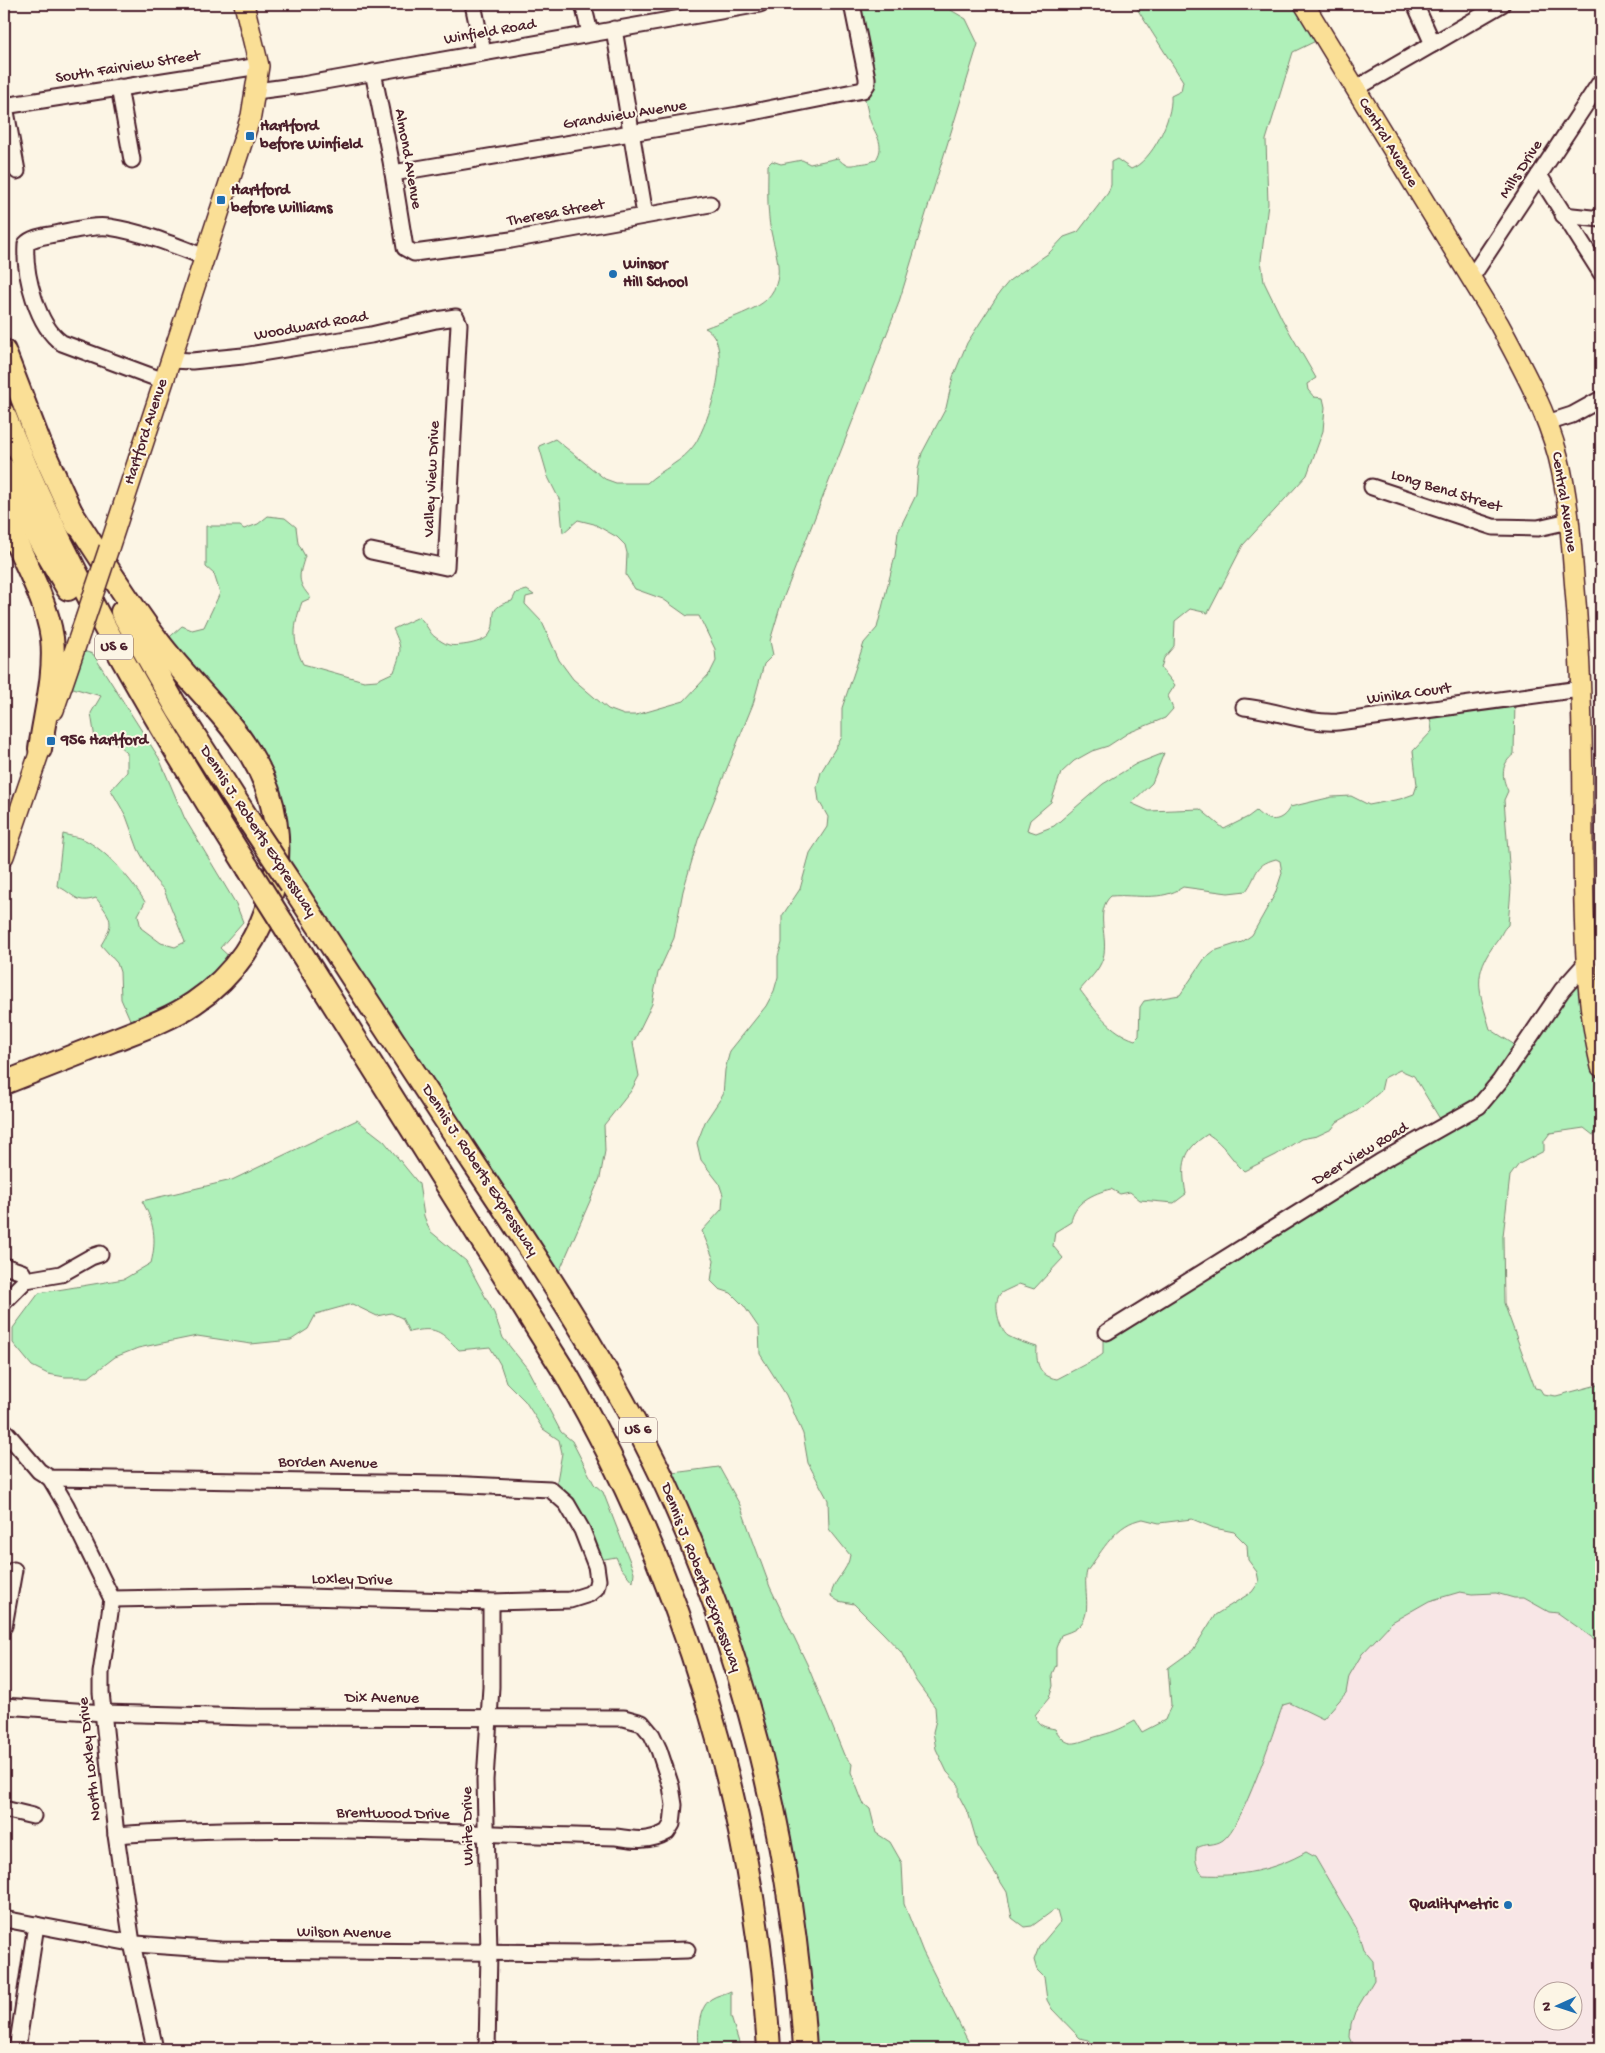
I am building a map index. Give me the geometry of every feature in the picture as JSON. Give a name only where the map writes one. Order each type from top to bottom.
[{"type":"highway","name":"Dennis J. Roberts Expressway","points":[[4,351],[40,444],[71,512],[122,613],[159,678],[251,824],[572,1312],[628,1410],[678,1512],[731,1652],[762,1760],[791,1908],[805,2049]]},
{"type":"highway","name":"Dennis J. Roberts Expressway","points":[[4,414],[70,564],[142,696],[567,1376],[604,1442],[648,1535],[692,1649],[733,1793],[755,1913],[769,2049]]},
{"type":"highway","points":[[4,469],[27,519],[73,599],[142,696]]},
{"type":"highway","points":[[4,1083],[162,1021],[210,992],[235,968],[257,935],[268,911],[277,872],[278,835],[273,808],[264,780],[252,756],[235,732],[179,668],[149,630],[71,512]]},
{"type":"highway","points":[[4,516],[45,609],[52,637],[50,680],[40,749]]},
{"type":"main road","name":"Hartford Avenue","points":[[4,856],[9,826],[40,749],[81,630],[246,134],[256,91],[258,66],[244,4]]},
{"type":"main road","name":"Central Avenue","points":[[1304,4],[1471,278],[1529,378],[1547,423],[1563,479],[1569,521],[1580,688],[1584,926],[1593,1018],[1601,1067]]},
{"type":"street","points":[[473,4],[483,52]]},
{"type":"street","points":[[583,4],[590,33]]},
{"type":"street","name":"Winfield Road","points":[[256,91],[614,29],[690,9],[760,4]]},
{"type":"street","name":"Grandview Avenue","points":[[393,173],[632,131],[738,115],[866,89],[867,78],[852,4]]},
{"type":"street","points":[[1416,4],[1433,44]]},
{"type":"street","points":[[1355,89],[1502,4]]},
{"type":"street","points":[[614,29],[645,215]]},
{"type":"street","name":"South Fairview Street","points":[[4,106],[258,66]]},
{"type":"street","name":"Almond Avenue","points":[[373,72],[407,251]]},
{"type":"street","name":"Mills Drive","points":[[1471,278],[1600,86]]},
{"type":"street","points":[[119,87],[132,160]]},
{"type":"street","points":[[4,106],[17,171]]},
{"type":"street","points":[[1539,175],[1601,273]]},
{"type":"street","name":"Theresa Street","points":[[407,251],[414,253],[511,240],[710,204]]},
{"type":"street","points":[[1564,215],[1601,220]]},
{"type":"street","points":[[164,381],[62,343],[50,334],[36,305],[26,250],[28,242],[84,228],[108,227],[163,240],[205,258]]},
{"type":"street","name":"Woodward Road","points":[[171,360],[243,356],[371,335],[436,320],[456,318]]},
{"type":"street","name":"Valley View Drive","points":[[371,552],[446,567],[459,324],[456,318]]},
{"type":"street","points":[[1547,423],[1572,415],[1601,399]]},
{"type":"street","name":"Long Bend Street","points":[[1372,487],[1493,527],[1538,528],[1569,521]]},
{"type":"street","name":"Winika Court","points":[[1244,707],[1270,710],[1308,721],[1338,722],[1580,688]]},
{"type":"street","name":"Deer View Road","points":[[1108,1332],[1380,1162],[1479,1106],[1500,1081],[1562,990],[1601,946]]},
{"type":"street","points":[[4,1302],[26,1280],[61,1274],[100,1254]]},
{"type":"street","points":[[4,1266],[22,1272],[26,1280]]},
{"type":"street","points":[[4,1430],[39,1471],[50,1478],[66,1505],[112,1599]]},
{"type":"street","name":"Borden Avenue","points":[[50,1478],[427,1484],[550,1489],[567,1504],[582,1530],[596,1566],[598,1580],[596,1588],[589,1594]]},
{"type":"street","points":[[4,1626],[14,1570]]},
{"type":"street","name":"Loxley Drive","points":[[112,1599],[268,1596],[490,1602],[570,1600],[589,1594]]},
{"type":"street","name":"North Loxley Drive","points":[[112,1599],[101,1673],[104,1713],[116,1835],[132,1943],[155,2049]]},
{"type":"street","name":"White Drive","points":[[487,2049],[489,1952],[485,1780],[490,1687],[490,1602]]},
{"type":"street","name":"Dix Avenue","points":[[4,1706],[104,1713],[250,1717],[624,1718],[642,1723],[652,1735],[671,1786],[674,1812],[667,1832]]},
{"type":"street","points":[[4,1809],[33,1816]]},
{"type":"street","name":"Brentwood Drive","points":[[116,1835],[177,1831],[382,1832],[616,1837],[634,1840],[651,1839],[667,1832]]},
{"type":"street","name":"Wilson Avenue","points":[[4,1919],[132,1943],[221,1950],[589,1953],[687,1950]]},
{"type":"street","points":[[17,2049],[36,1925]]},
{"type":"shaded area","points":[[1460,1592],[1472,1594],[1496,1593],[1514,1598],[1524,1598],[1549,1612],[1558,1613],[1601,1644],[1601,2049],[1355,2049],[1350,2037],[1351,2024],[1361,2004],[1373,1961],[1363,1949],[1357,1929],[1315,1857],[1306,1852],[1286,1863],[1266,1870],[1203,1875],[1198,1870],[1197,1848],[1212,1844],[1230,1834],[1238,1823],[1283,1705],[1290,1703],[1323,1719],[1346,1693],[1349,1676],[1362,1654],[1392,1622],[1429,1601]]},
{"type":"green space","points":[[851,4],[943,4],[966,19],[978,44],[898,305],[781,604],[770,641],[773,655],[764,664],[753,704],[698,840],[683,891],[674,938],[658,973],[652,1004],[633,1043],[639,1076],[631,1091],[604,1125],[605,1151],[600,1178],[556,1279],[290,876],[278,810],[163,643],[182,626],[192,630],[204,627],[220,593],[214,574],[206,567],[206,526],[240,526],[244,529],[258,524],[268,516],[285,518],[296,527],[298,543],[305,556],[300,578],[303,587],[311,598],[302,602],[295,627],[295,641],[303,664],[364,681],[377,680],[394,672],[398,660],[400,646],[393,629],[419,617],[433,636],[440,641],[449,645],[470,644],[482,640],[489,635],[495,611],[498,607],[512,601],[516,593],[527,590],[534,595],[526,597],[525,604],[542,622],[559,660],[573,679],[608,709],[624,715],[636,715],[684,701],[710,673],[716,661],[715,649],[699,616],[687,616],[663,599],[635,589],[626,575],[627,553],[625,545],[617,537],[594,524],[578,520],[563,533],[560,501],[548,477],[539,446],[555,439],[605,479],[616,483],[647,483],[685,456],[695,444],[707,419],[717,383],[719,365],[718,349],[714,336],[705,328],[762,303],[774,290],[777,280],[777,260],[768,212],[768,165],[772,161],[781,164],[802,160],[810,164],[838,158],[847,165],[852,165],[872,161],[877,158],[880,151],[879,141],[866,103],[858,61]]},
{"type":"green space","points":[[1134,4],[1303,4],[1322,38],[1293,52],[1266,140],[1268,204],[1261,260],[1264,282],[1282,319],[1316,378],[1307,384],[1308,390],[1314,397],[1323,398],[1325,407],[1323,431],[1307,475],[1243,545],[1208,613],[1190,609],[1175,621],[1174,646],[1164,658],[1161,668],[1175,685],[1168,696],[1173,709],[1165,718],[1128,733],[1108,746],[1092,751],[1074,761],[1061,773],[1051,802],[1030,820],[1027,830],[1036,833],[1054,826],[1103,784],[1136,764],[1164,753],[1152,783],[1131,803],[1149,811],[1200,809],[1224,829],[1256,811],[1265,818],[1274,820],[1283,816],[1290,807],[1332,797],[1351,796],[1369,805],[1400,799],[1414,794],[1417,785],[1413,751],[1432,731],[1429,710],[1515,699],[1514,754],[1507,762],[1503,775],[1508,791],[1504,800],[1511,889],[1508,925],[1483,963],[1480,983],[1483,1004],[1490,1029],[1518,1047],[1580,967],[1601,1043],[1601,1133],[1593,1135],[1584,1128],[1550,1133],[1544,1141],[1544,1151],[1519,1164],[1510,1176],[1503,1236],[1504,1303],[1535,1388],[1540,1389],[1543,1394],[1556,1396],[1601,1384],[1601,1644],[1558,1613],[1549,1612],[1524,1598],[1514,1598],[1496,1593],[1472,1594],[1460,1592],[1429,1601],[1392,1622],[1362,1654],[1349,1676],[1346,1693],[1323,1719],[1290,1703],[1283,1705],[1248,1799],[1231,1831],[1220,1842],[1197,1848],[1196,1862],[1203,1875],[1230,1875],[1256,1871],[1269,1868],[1306,1852],[1315,1857],[1357,1929],[1363,1949],[1373,1961],[1374,1980],[1355,2012],[1351,2024],[1350,2037],[1355,2049],[1099,2049],[1089,2040],[1080,2038],[1052,2009],[1047,2000],[1044,1977],[1037,1970],[1034,1960],[1039,1947],[1060,1922],[1057,1911],[1054,1910],[1032,1926],[1024,1927],[1012,1918],[1007,1892],[978,1846],[969,1815],[959,1796],[959,1785],[947,1772],[936,1749],[933,1732],[936,1720],[935,1707],[916,1681],[901,1652],[854,1604],[838,1601],[831,1596],[832,1590],[849,1561],[850,1555],[829,1529],[828,1500],[808,1463],[803,1434],[786,1395],[760,1354],[759,1328],[744,1306],[731,1293],[719,1289],[711,1281],[714,1260],[702,1231],[722,1209],[723,1195],[719,1183],[701,1160],[697,1143],[705,1122],[723,1095],[725,1070],[730,1051],[766,1006],[774,991],[778,977],[778,956],[782,943],[782,916],[800,889],[810,853],[827,827],[828,817],[819,801],[817,787],[821,772],[842,737],[842,708],[864,643],[877,628],[895,556],[898,532],[916,495],[918,469],[922,453],[946,408],[953,377],[967,343],[1010,280],[1049,253],[1064,237],[1078,232],[1108,193],[1111,185],[1111,162],[1117,159],[1131,169],[1146,157],[1160,138],[1169,116],[1171,96],[1181,91],[1183,81]],"holes":[[[1276,859],[1280,861],[1282,873],[1275,894],[1252,935],[1242,942],[1214,951],[1205,958],[1180,995],[1144,1001],[1140,1007],[1139,1036],[1135,1040],[1118,1032],[1111,1026],[1080,990],[1096,971],[1103,958],[1103,909],[1111,896],[1157,896],[1175,892],[1183,887],[1228,893],[1246,891],[1263,864]],[[1400,1070],[1414,1076],[1443,1124],[1103,1335],[1103,1354],[1057,1379],[1042,1372],[1038,1363],[1037,1347],[1008,1336],[1005,1333],[999,1322],[998,1297],[1001,1293],[1019,1284],[1034,1289],[1063,1258],[1053,1246],[1055,1232],[1071,1222],[1076,1209],[1085,1200],[1097,1193],[1111,1189],[1120,1194],[1130,1192],[1140,1200],[1174,1203],[1186,1194],[1184,1166],[1188,1152],[1199,1140],[1208,1134],[1219,1142],[1244,1171],[1276,1155],[1301,1139],[1317,1136],[1332,1129],[1337,1122],[1357,1111],[1381,1091],[1384,1078]],[[1143,1519],[1159,1523],[1192,1519],[1214,1528],[1234,1532],[1247,1545],[1248,1560],[1257,1572],[1259,1582],[1252,1592],[1215,1615],[1193,1650],[1168,1668],[1171,1705],[1165,1720],[1142,1732],[1135,1721],[1119,1729],[1077,1743],[1068,1742],[1055,1729],[1040,1724],[1035,1715],[1049,1698],[1053,1686],[1052,1674],[1056,1665],[1056,1648],[1061,1635],[1072,1631],[1083,1622],[1087,1608],[1087,1571],[1111,1539],[1125,1526]]]},
{"type":"green space","points":[[77,649],[93,654],[159,758],[185,819],[236,904],[243,922],[220,948],[237,964],[135,1031],[121,999],[120,972],[117,963],[101,945],[110,926],[106,911],[96,898],[89,900],[79,899],[57,886],[63,834],[83,839],[91,844],[126,875],[145,902],[138,915],[141,928],[161,943],[175,947],[185,942],[164,890],[155,880],[138,849],[126,816],[111,790],[127,772],[127,753],[116,743],[95,739],[91,713],[101,696],[66,686]]},
{"type":"green space","points":[[357,1120],[384,1141],[419,1184],[424,1216],[430,1231],[466,1261],[494,1313],[503,1338],[527,1368],[561,1432],[572,1441],[594,1484],[603,1492],[634,1572],[633,1582],[621,1568],[616,1557],[593,1561],[555,1492],[562,1453],[559,1440],[543,1429],[525,1401],[506,1382],[500,1364],[490,1347],[459,1350],[442,1334],[432,1330],[409,1332],[402,1318],[391,1313],[377,1316],[352,1304],[316,1314],[308,1329],[291,1340],[251,1344],[197,1336],[138,1348],[115,1357],[89,1377],[65,1377],[48,1374],[32,1366],[13,1343],[13,1328],[39,1293],[124,1279],[151,1263],[154,1246],[152,1224],[142,1201],[232,1180]]},
{"type":"green space","points":[[719,1467],[740,1505],[770,1587],[807,1664],[844,1755],[852,1764],[851,1772],[863,1803],[870,1809],[876,1833],[890,1842],[902,1863],[904,1904],[923,1952],[972,2049],[807,2049],[790,1876],[665,1474]]},
{"type":"green space","points":[[731,1991],[731,2017],[741,2049],[699,2049],[699,2022],[706,2003],[716,1996]]},
{"type":"place","name":"Hartford before Winfield","points":[[250,136]]},
{"type":"place","name":"Hartford before Williams","points":[[221,200]]},
{"type":"place","name":"Winsor Hill School","points":[[613,274]]},
{"type":"place","name":"956 Hartford","points":[[51,741]]},
{"type":"place","name":"QualityMetric","points":[[1508,1905]]}]
